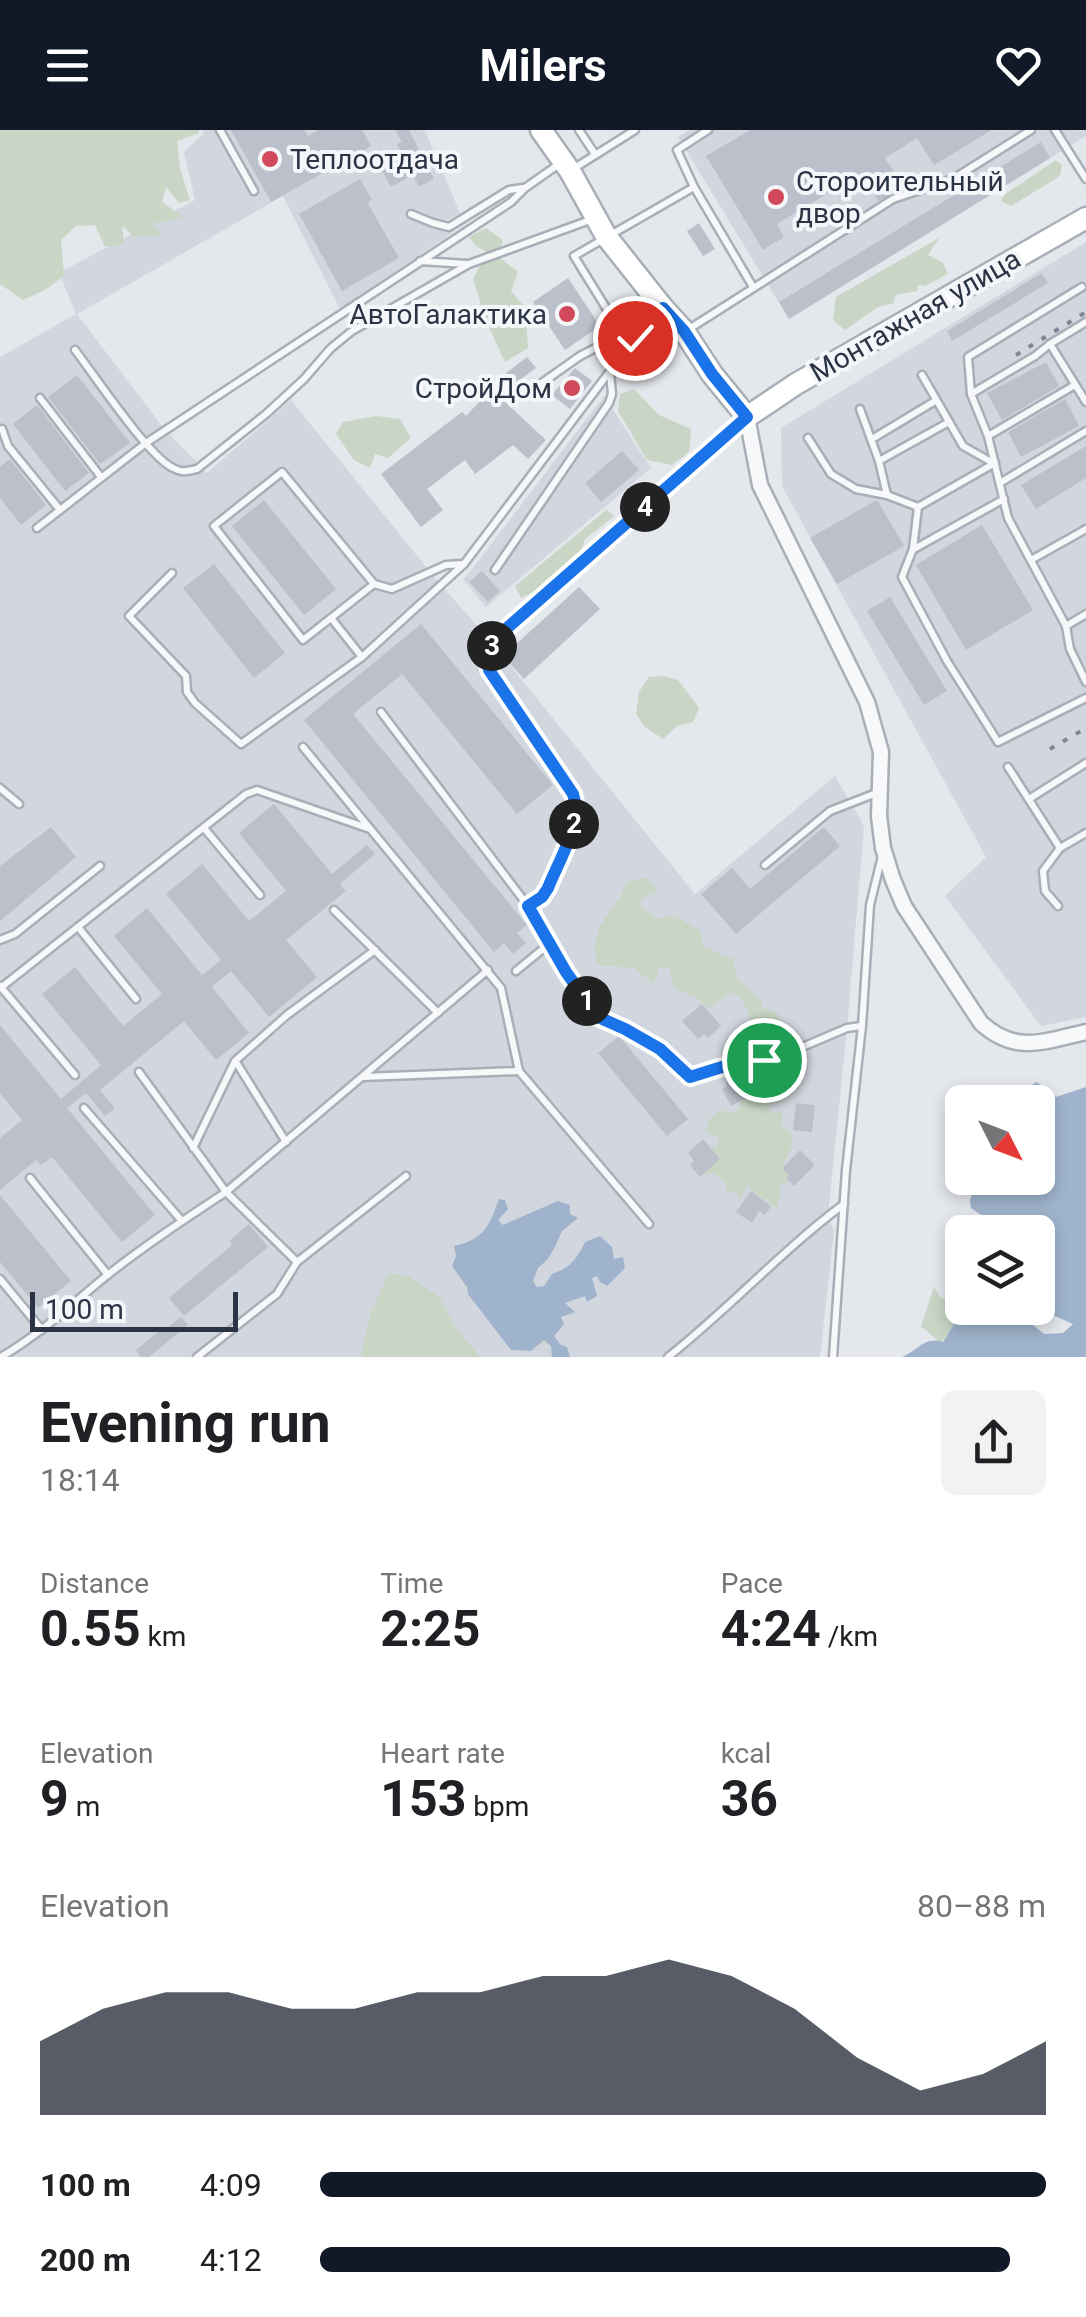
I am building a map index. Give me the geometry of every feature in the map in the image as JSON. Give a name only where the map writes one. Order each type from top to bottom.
[{"type":"street","points":[[541,130],[601,227],[747,417],[760,485],[867,702],[881,752],[879,816],[884,848],[904,906],[990,1031],[1015,1043],[1028,1044],[1086,1032]]},
{"type":"street","name":"Монтажная улица","points":[[747,417],[796,384],[1086,218]]},
{"type":"lane","points":[[220,130],[254,191]]},
{"type":"lane","points":[[579,130],[595,154]]},
{"type":"lane","points":[[37,528],[146,444],[510,202],[524,188],[635,130]]},
{"type":"lane","points":[[708,130],[677,150],[694,188],[753,286]]},
{"type":"lane","points":[[684,331],[893,198],[954,180],[1031,130]]},
{"type":"lane","points":[[1056,130],[1086,179]]},
{"type":"lane","points":[[410,214],[450,227],[509,190],[524,188]]},
{"type":"lane","points":[[75,350],[146,444],[168,466],[182,472],[196,469],[266,414],[352,331],[468,264],[601,227],[694,188]]},
{"type":"lane","points":[[601,227],[574,256],[610,316],[635,338]]},
{"type":"lane","points":[[420,261],[468,264]]},
{"type":"lane","points":[[1082,287],[968,357],[971,394],[988,436],[1008,518],[1066,626],[1070,649],[1086,682]]},
{"type":"lane","points":[[172,573],[130,616],[186,676],[187,692],[194,703],[240,744],[362,657],[464,564],[622,354],[663,308]]},
{"type":"lane","points":[[971,394],[1086,322]]},
{"type":"lane","points":[[529,392],[607,342],[622,354]]},
{"type":"lane","points":[[1050,344],[1086,402]]},
{"type":"lane","points":[[495,570],[609,404],[610,371]]},
{"type":"lane","points":[[922,375],[963,446],[994,463]]},
{"type":"lane","points":[[988,436],[1075,385]]},
{"type":"lane","points":[[40,398],[101,477]]},
{"type":"lane","points":[[872,439],[935,401]]},
{"type":"lane","points":[[860,408],[880,461],[887,496]]},
{"type":"lane","points":[[528,906],[548,888],[578,806],[489,670],[487,652],[506,629],[747,417]]},
{"type":"lane","points":[[880,461],[949,422]]},
{"type":"lane","points":[[2,429],[8,446],[60,510]]},
{"type":"lane","points":[[1000,484],[1086,431]]},
{"type":"lane","points":[[808,438],[831,474],[856,489],[918,507],[994,463]]},
{"type":"lane","points":[[374,584],[303,640],[214,526],[282,472],[374,584],[392,589],[446,566],[464,564]]},
{"type":"lane","points":[[913,549],[1004,499]]},
{"type":"lane","points":[[918,507],[913,549],[902,577],[947,662],[998,742],[1086,698]]},
{"type":"lane","points":[[1031,560],[1086,529]]},
{"type":"lane","points":[[1066,626],[1086,614]]},
{"type":"lane","points":[[331,618],[362,657]]},
{"type":"lane","points":[[381,712],[528,906],[598,1017],[660,1049],[690,1077],[738,1062],[764,1060],[847,1028],[862,1026]]},
{"type":"lane","points":[[302,747],[488,970],[501,988],[519,1072],[649,1224]]},
{"type":"lane","points":[[1029,799],[1086,763]]},
{"type":"lane","points":[[1008,767],[1060,848]]},
{"type":"lane","points":[[0,788],[20,804]]},
{"type":"lane","points":[[76,1075],[1,986],[246,794],[257,790],[371,829]]},
{"type":"lane","points":[[765,865],[830,810],[880,791]]},
{"type":"lane","points":[[204,828],[260,895]]},
{"type":"lane","points":[[1058,906],[1045,891],[1043,871],[1060,848],[1086,833]]},
{"type":"lane","points":[[833,1357],[870,905],[884,848]]},
{"type":"lane","points":[[0,940],[15,934],[100,866]]},
{"type":"lane","points":[[334,910],[438,1013]]},
{"type":"lane","points":[[78,927],[136,998]]},
{"type":"lane","points":[[516,971],[549,944]]},
{"type":"lane","points":[[193,1148],[235,1061],[287,1015],[374,950]]},
{"type":"lane","points":[[1,1357],[226,1192],[488,970]]},
{"type":"lane","points":[[235,1061],[286,1142]]},
{"type":"lane","points":[[139,1072],[226,1192],[297,1262]]},
{"type":"lane","points":[[362,1078],[519,1072]]},
{"type":"lane","points":[[84,1108],[182,1221]]},
{"type":"lane","points":[[197,1357],[278,1294],[297,1262],[406,1176]]},
{"type":"lane","points":[[30,1178],[108,1275]]},
{"type":"lane","points":[[668,1357],[844,1204]]},
{"type":"lane","points":[[0,1279],[42,1330]]},
{"type":"shaded area","points":[[203,130],[425,130],[460,213],[447,220],[452,233],[340,309],[283,196],[77,314],[165,430],[207,473],[291,400],[695,894],[835,776],[864,826],[828,1216],[834,1231],[820,1357],[0,1357],[0,357],[76,314],[59,273],[195,200],[184,152]]},
{"type":"shaded area","points":[[690,130],[1086,130],[1086,136],[789,319],[678,137]]},
{"type":"shaded area","points":[[1086,242],[1086,1017],[1041,1026],[945,896],[986,857],[782,486],[781,428]]},
{"type":"shaded area","points":[[604,396],[651,468],[486,607],[463,579]]},
{"type":"green space","points":[[0,130],[199,130],[177,141],[180,169],[190,200],[179,203],[166,187],[162,202],[184,218],[153,223],[162,236],[133,236],[122,226],[124,244],[105,247],[95,225],[76,226],[61,240],[64,276],[23,300],[0,284]]},
{"type":"green space","points":[[1056,160],[1062,165],[1060,176],[1011,206],[1001,201],[1004,195]]},
{"type":"green space","points":[[486,228],[503,240],[499,257],[518,272],[511,291],[525,307],[528,348],[505,362],[473,279],[490,254],[469,237]]},
{"type":"green space","points":[[939,238],[928,255],[943,263],[948,274],[925,286],[918,285],[917,291],[895,295],[894,303],[878,307],[845,330],[833,320],[836,297]]},
{"type":"green space","points":[[634,389],[659,415],[691,429],[689,452],[672,465],[647,460],[618,411],[620,394]]},
{"type":"green space","points":[[377,416],[400,419],[411,438],[388,458],[375,454],[370,468],[354,460],[336,434],[343,422]]},
{"type":"green space","points":[[606,510],[614,516],[585,539],[582,549],[544,587],[521,598],[515,586]]},
{"type":"green space","points":[[649,677],[678,680],[699,708],[693,722],[677,726],[663,739],[645,727],[636,714],[639,692]]},
{"type":"green space","points":[[647,878],[658,891],[640,899],[642,909],[659,918],[674,916],[700,930],[704,947],[732,959],[738,980],[761,1000],[762,1007],[776,1013],[788,1039],[757,1058],[742,1049],[736,1032],[752,1022],[742,999],[730,992],[709,1008],[674,988],[669,968],[659,967],[654,984],[634,968],[597,965],[599,929],[626,882]]},
{"type":"green space","points":[[765,1089],[777,1092],[782,1103],[769,1103],[770,1111],[783,1112],[781,1124],[791,1132],[792,1146],[782,1168],[789,1175],[789,1182],[779,1186],[777,1208],[751,1191],[749,1183],[740,1199],[738,1194],[726,1191],[724,1180],[713,1173],[703,1174],[711,1148],[717,1146],[720,1137],[706,1133],[709,1119],[720,1110],[730,1113],[740,1109],[740,1101]]},
{"type":"green space","points":[[389,1273],[410,1277],[439,1297],[455,1327],[480,1357],[361,1357],[370,1315]]},
{"type":"green space","points":[[934,1287],[945,1299],[945,1325],[953,1325],[942,1342],[921,1327]]},
{"type":"water","points":[[1086,1087],[1086,1357],[902,1357],[926,1343],[943,1342],[953,1325],[1033,1325],[1044,1334],[1063,1333],[1073,1324],[1055,1316],[1055,1215],[981,1215],[971,1208],[971,1195],[1055,1195],[1055,1096]]},
{"type":"water","points":[[499,1199],[505,1200],[508,1209],[498,1220],[503,1225],[558,1201],[570,1205],[570,1214],[578,1218],[562,1231],[547,1260],[538,1268],[533,1281],[537,1287],[544,1286],[552,1274],[572,1262],[585,1242],[600,1236],[612,1247],[614,1259],[623,1257],[625,1268],[607,1286],[597,1276],[592,1278],[597,1296],[587,1302],[585,1296],[565,1303],[575,1312],[561,1317],[564,1324],[554,1336],[567,1347],[570,1357],[552,1357],[551,1346],[544,1340],[531,1351],[511,1350],[468,1294],[452,1266],[454,1246],[484,1231]]},
{"type":"building","points":[[231,130],[305,130],[308,136],[318,130],[362,130],[371,146],[271,202]]},
{"type":"building","points":[[395,130],[409,130],[434,179],[419,187],[413,175],[391,187],[378,164],[401,151],[397,144],[402,142]]},
{"type":"building","name":"Стороительный двор","points":[[750,130],[992,130],[934,165],[917,138],[885,158],[904,188],[878,201],[861,173],[777,224],[784,237],[763,250],[706,156]]},
{"type":"building","points":[[1041,142],[1050,158],[789,319],[779,302]]},
{"type":"building","points":[[360,179],[372,200],[367,202],[399,258],[342,291],[299,214]]},
{"type":"building","points":[[699,223],[715,249],[703,256],[687,231]]},
{"type":"building","points":[[1042,273],[1048,283],[952,341],[947,331]]},
{"type":"building","name":"АвтоГалактика","points":[[568,278],[600,326],[565,350],[533,302]]},
{"type":"building","points":[[527,357],[536,368],[514,384],[506,373]]},
{"type":"building","points":[[1046,362],[1059,386],[1002,420],[987,393]]},
{"type":"building","name":"СтройДом","points":[[575,368],[592,381],[570,409],[552,395]]},
{"type":"building","points":[[77,375],[130,443],[100,464],[48,397]]},
{"type":"building","points":[[491,389],[546,440],[528,459],[513,445],[475,474],[465,460],[427,489],[443,510],[421,527],[381,474],[462,412],[466,416]]},
{"type":"building","points":[[1065,399],[1079,426],[1021,457],[1008,432]]},
{"type":"building","points":[[37,405],[89,473],[65,491],[13,424]]},
{"type":"building","points":[[1086,446],[1086,478],[1036,509],[1021,485]]},
{"type":"building","points":[[622,451],[639,470],[601,502],[585,483]]},
{"type":"building","points":[[10,459],[46,505],[21,525],[0,498],[0,467]]},
{"type":"building","points":[[264,500],[336,589],[304,615],[232,526]]},
{"type":"building","points":[[877,500],[904,546],[837,584],[810,538]]},
{"type":"building","points":[[982,525],[1033,610],[966,650],[916,565]]},
{"type":"building","points":[[214,564],[285,653],[254,678],[183,588]]},
{"type":"building","points":[[482,571],[500,591],[488,602],[469,582]]},
{"type":"building","points":[[579,587],[600,609],[524,679],[503,656]]},
{"type":"building","points":[[890,597],[947,691],[924,705],[867,611]]},
{"type":"building","points":[[421,624],[553,785],[517,814],[402,674],[353,714],[527,925],[517,933],[526,943],[513,954],[504,943],[494,952],[304,720]]},
{"type":"building","points":[[274,804],[332,874],[367,845],[375,854],[340,884],[346,891],[286,940],[317,977],[269,1017],[231,971],[212,987],[249,1033],[216,1060],[184,1021],[100,1090],[115,1108],[105,1116],[86,1093],[67,1108],[155,1215],[122,1242],[52,1157],[41,1165],[36,1160],[0,1190],[0,1138],[22,1120],[0,1093],[0,1025],[61,1099],[101,1065],[42,994],[75,967],[123,1026],[162,994],[114,936],[147,908],[202,975],[221,960],[166,894],[202,864],[249,921],[286,891],[239,833]]},
{"type":"building","points":[[51,827],[76,857],[0,921],[0,866]]},
{"type":"building","points":[[824,827],[840,846],[736,934],[701,894],[732,868],[750,889]]},
{"type":"building","points":[[702,1004],[721,1026],[708,1038],[704,1034],[698,1039],[682,1021]]},
{"type":"building","points":[[619,1036],[688,1119],[667,1136],[598,1053]]},
{"type":"building","points":[[745,1072],[756,1092],[731,1106],[722,1089]]},
{"type":"building","points":[[796,1103],[815,1105],[812,1132],[793,1130]]},
{"type":"building","points":[[703,1139],[720,1159],[700,1177],[690,1165],[694,1161],[688,1153]]},
{"type":"building","points":[[800,1150],[815,1165],[794,1186],[782,1168]]},
{"type":"building","points":[[751,1191],[771,1206],[765,1215],[759,1211],[752,1223],[736,1212]]},
{"type":"building","points":[[0,1195],[71,1281],[38,1308],[0,1262]]},
{"type":"building","points":[[249,1224],[268,1247],[184,1316],[169,1298],[232,1245],[229,1241]]},
{"type":"building","points":[[181,1317],[188,1325],[149,1357],[141,1357],[136,1350]]},
{"type":"railway","points":[[1016,355],[1086,312]]},
{"type":"railway","points":[[1050,749],[1086,728]]},
{"type":"place","name":"Теплоотдача","points":[[270,159]]},
{"type":"place","name":"Стороительный двор","points":[[776,197]]},
{"type":"place","name":"АвтоГалактика","points":[[567,314]]},
{"type":"place","name":"СтройДом","points":[[572,388]]},
{"type":"route","points":[[635,338],[663,308],[747,417],[506,629],[487,652],[489,670],[578,806],[548,888],[528,906],[566,972],[598,1017],[660,1049],[690,1077],[738,1062],[764,1060]]}]
